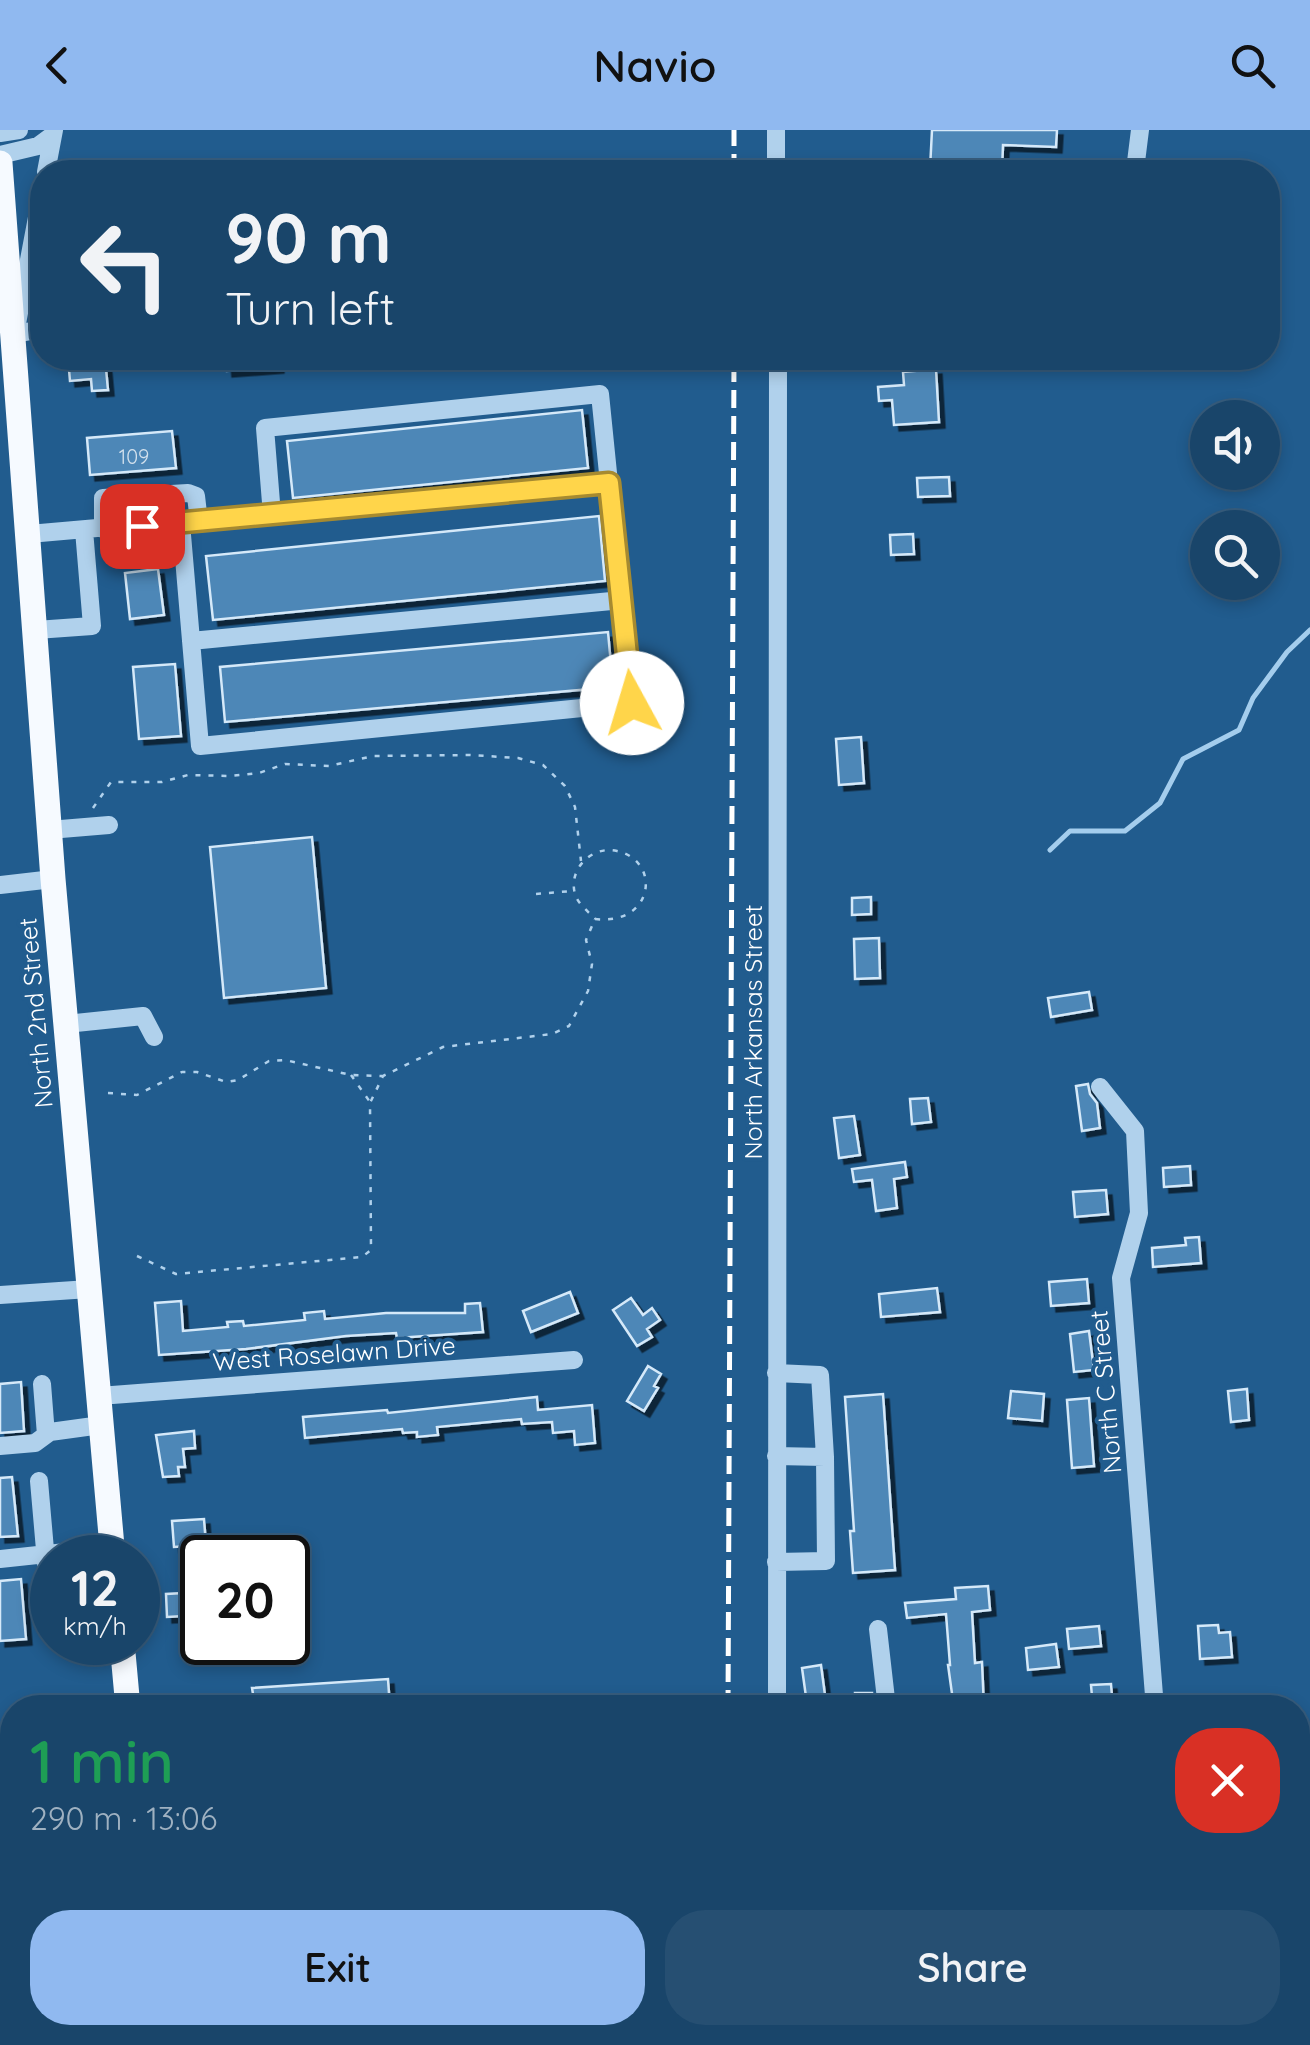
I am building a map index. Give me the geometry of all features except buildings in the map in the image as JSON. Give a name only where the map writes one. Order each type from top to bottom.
[{"type":"main road","name":"North 2nd Street","points":[[0,163],[15,334],[10,395],[29,534],[53,880],[111,1535]]},
{"type":"main road","points":[[124,1665],[127,1695]]},
{"type":"street","points":[[0,134],[19,130]]},
{"type":"street","points":[[776,130],[776,160]]},
{"type":"street","points":[[1136,160],[1140,130]]},
{"type":"street","points":[[0,155],[38,146],[54,133]]},
{"type":"street","points":[[48,160],[54,133]]},
{"type":"street","points":[[30,254],[15,334],[30,331]]},
{"type":"street","name":"North Arkansas Street","points":[[777,1695],[778,370]]},
{"type":"street","points":[[36,630],[92,626],[94,530],[103,498],[188,493],[196,496],[198,522],[191,642],[200,746],[632,703],[600,394],[265,428],[272,515]]},
{"type":"street","points":[[29,534],[609,483]]},
{"type":"street","points":[[191,642],[622,600]]},
{"type":"street","points":[[50,830],[109,825]]},
{"type":"street","points":[[0,884],[53,880]]},
{"type":"street","points":[[66,1024],[143,1016],[154,1037]]},
{"type":"street","name":"North C Street","points":[[1100,1087],[1135,1131],[1139,1213],[1121,1278],[1154,1695]]},
{"type":"street","points":[[0,1294],[89,1289]]},
{"type":"street","name":"West Roselawn Drive","points":[[99,1396],[574,1360]]},
{"type":"street","points":[[776,1373],[820,1374],[826,1457],[826,1560],[776,1562]]},
{"type":"street","points":[[42,1384],[46,1435]]},
{"type":"street","points":[[0,1446],[35,1443],[55,1431],[101,1425]]},
{"type":"street","points":[[776,1456],[826,1457]]},
{"type":"street","points":[[38,1481],[43,1535]]},
{"type":"street","points":[[0,1559],[30,1556]]},
{"type":"street","points":[[878,1629],[886,1695]]},
{"type":"path","points":[[93,808],[111,782],[162,782],[188,775],[229,776],[259,773],[285,764],[329,766],[374,756],[470,754],[518,758],[543,765],[565,786],[575,807],[582,845],[574,890],[580,903],[595,918],[624,918],[636,910],[644,897],[646,880],[636,860],[615,850],[591,854],[581,862]]},
{"type":"path","points":[[536,894],[574,890]]},
{"type":"path","points":[[108,1093],[137,1095],[182,1072],[196,1072],[226,1082],[238,1080],[268,1061],[285,1060],[351,1075],[384,1076],[443,1047],[552,1034],[569,1026],[588,990],[592,964],[586,940],[595,918]]},
{"type":"path","points":[[351,1075],[370,1103]]},
{"type":"path","points":[[138,1256],[176,1274],[362,1257],[371,1250],[374,1227],[370,1103],[384,1076]]},
{"type":"waterway","points":[[1050,850],[1070,831],[1125,831],[1160,803],[1183,759],[1239,730],[1253,698],[1287,652],[1310,630]]},
{"type":"railway","points":[[734,130],[734,160]]},
{"type":"railway","points":[[728,1695],[734,370]]},
{"type":"route","points":[[142,526],[609,483],[632,703]]}]
